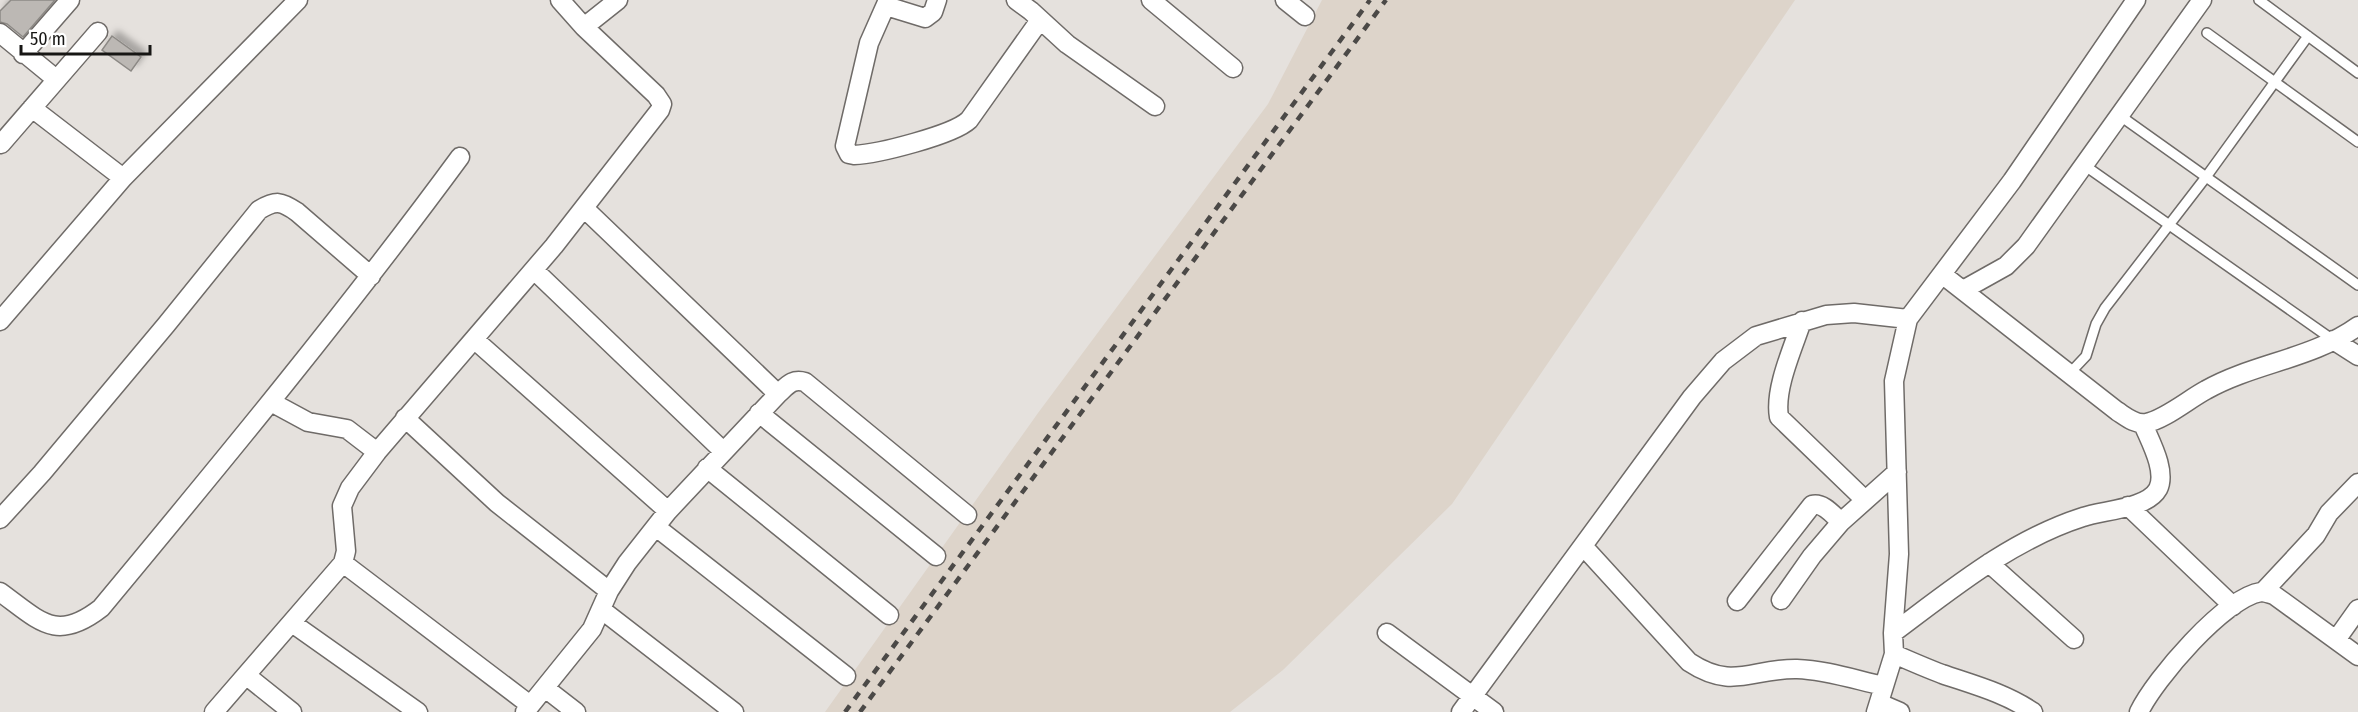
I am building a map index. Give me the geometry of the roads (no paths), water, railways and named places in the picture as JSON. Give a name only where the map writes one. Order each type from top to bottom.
[{"type":"street","points":[[23,54],[70,0]]},
{"type":"street","points":[[0,321],[123,178],[298,0]]},
{"type":"street","points":[[214,712],[343,563],[346,551],[342,506],[350,488],[405,418],[475,340],[585,208],[655,118],[662,104],[656,95],[584,27],[560,0]]},
{"type":"street","points":[[584,27],[618,0]]},
{"type":"street","points":[[937,0],[933,12],[925,18],[887,3],[869,43],[845,146],[849,154],[854,155],[904,144],[961,127],[969,120],[1040,20]]},
{"type":"street","points":[[1016,0],[1067,44],[1155,106]]},
{"type":"street","points":[[1150,0],[1233,68]]},
{"type":"street","points":[[1285,0],[1305,16]]},
{"type":"street","points":[[1880,700],[1894,654],[1893,633],[1899,554],[1894,381],[1908,319],[2012,181],[2136,0]]},
{"type":"street","points":[[1963,290],[2006,266],[2026,246],[2202,0]]},
{"type":"street","points":[[1,144],[98,32]]},
{"type":"street","points":[[0,33],[56,79]]},
{"type":"street","points":[[32,108],[123,178]]},
{"type":"street","points":[[0,592],[36,618],[53,626],[68,627],[85,621],[101,608],[271,402],[371,276],[460,157]]},
{"type":"street","points":[[0,519],[152,343],[259,210],[271,203],[283,203],[297,212],[371,276]]},
{"type":"street","points":[[585,208],[778,394]]},
{"type":"street","points":[[534,270],[723,451]]},
{"type":"street","points":[[1943,275],[2117,411],[2132,421],[2144,424],[2156,420],[2209,388],[2312,351],[2358,326]]},
{"type":"street","points":[[1461,712],[1692,397],[1723,361],[1756,336],[1826,315],[1854,313],[1908,319]]},
{"type":"street","points":[[1802,321],[1783,379],[1777,406],[1779,417],[1865,500]]},
{"type":"street","points":[[475,340],[668,511]]},
{"type":"street","points":[[2333,340],[2358,356]]},
{"type":"street","points":[[343,563],[528,708],[592,629],[609,591],[627,563],[668,511],[791,382],[798,380],[805,382],[967,515]]},
{"type":"street","points":[[271,402],[294,417],[308,422],[347,429],[377,452]]},
{"type":"street","points":[[759,413],[936,556]]},
{"type":"street","points":[[405,418],[497,503],[609,591]]},
{"type":"street","points":[[1893,633],[1989,563],[2038,535],[2083,517],[2128,506],[2153,496],[2161,479],[2160,471],[2144,424]]},
{"type":"street","points":[[707,468],[889,615]]},
{"type":"street","points":[[1781,600],[1812,556],[1841,522],[1897,471]]},
{"type":"street","points":[[2263,592],[2316,535],[2329,513],[2358,483]]},
{"type":"street","points":[[1737,601],[1812,505],[1822,506],[1841,522]]},
{"type":"street","points":[[2128,506],[2232,606]]},
{"type":"street","points":[[656,527],[846,676]]},
{"type":"street","points":[[1583,546],[1689,662],[1706,673],[1722,678],[1799,669],[1880,700],[1899,712]]},
{"type":"street","points":[[1989,563],[2074,639]]},
{"type":"street","points":[[2139,712],[2165,671],[2190,644],[2232,606],[2251,595],[2263,592],[2274,595],[2358,656]]},
{"type":"street","points":[[2336,640],[2358,609]]},
{"type":"street","points":[[602,610],[734,712]]},
{"type":"street","points":[[292,623],[417,712]]},
{"type":"street","points":[[1387,633],[1494,712]]},
{"type":"street","points":[[1894,654],[1942,674],[1993,690],[2016,700],[2033,712]]},
{"type":"street","points":[[247,676],[292,712]]},
{"type":"street","points":[[545,688],[576,712]]},
{"type":"lane","points":[[2259,0],[2358,73]]},
{"type":"lane","points":[[2207,33],[2358,142]]},
{"type":"lane","points":[[2069,374],[2090,348],[2096,324],[2105,309],[2206,177],[2308,36]]},
{"type":"lane","points":[[2119,115],[2358,285]]},
{"type":"lane","points":[[2084,165],[2333,340]]},
{"type":"railway","points":[[845,712],[1370,0]]},
{"type":"railway","points":[[860,712],[1386,0]]}]
